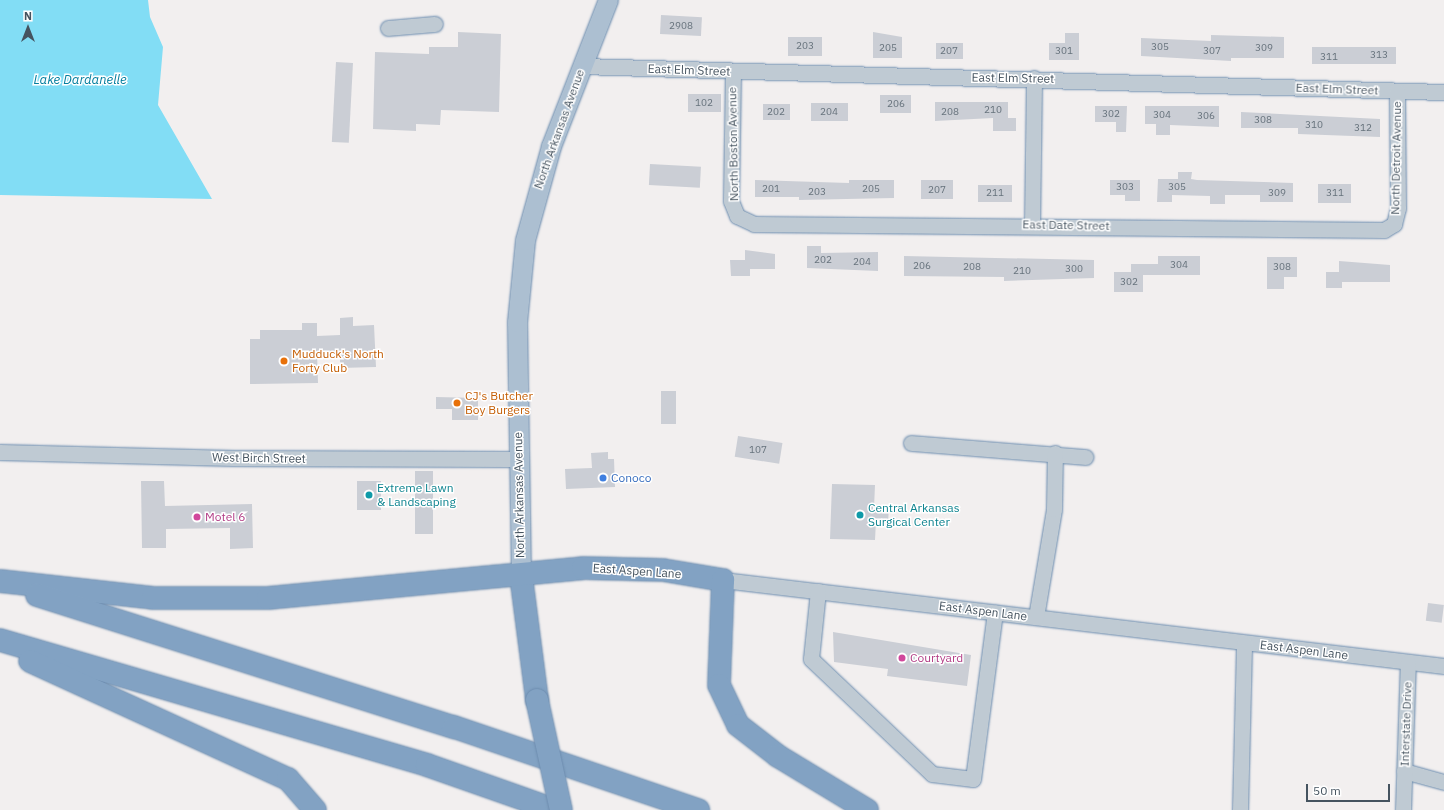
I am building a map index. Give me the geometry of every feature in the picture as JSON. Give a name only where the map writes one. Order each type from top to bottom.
[{"type":"highway","name":"East Aspen Lane","points":[[0,582],[153,598],[268,598],[521,576],[583,568],[663,570],[724,580]]},
{"type":"highway","name":"North Arkansas Avenue","points":[[521,576],[537,700],[561,810]]},
{"type":"highway","points":[[724,580],[719,685],[738,726],[778,756],[867,810]]},
{"type":"highway","points":[[0,582],[469,732],[698,810]]},
{"type":"highway","points":[[0,640],[427,765],[554,810]]},
{"type":"highway","points":[[0,647],[288,780],[315,810]]},
{"type":"main road","name":"North Arkansas Avenue","points":[[521,576],[517,322],[525,240],[551,146],[608,0]]},
{"type":"street","points":[[388,28],[435,24]]},
{"type":"street","name":"East Elm Street","points":[[582,66],[733,72],[1034,78],[1444,92]]},
{"type":"street","name":"North Boston Avenue","points":[[733,72],[732,201],[737,216]]},
{"type":"street","points":[[1032,225],[1034,78]]},
{"type":"street","name":"North Detroit Avenue","points":[[1394,224],[1398,208],[1397,91]]},
{"type":"street","name":"East Date Street","points":[[737,216],[754,224],[1032,225],[1384,230],[1394,224]]},
{"type":"street","points":[[911,443],[1056,453],[1085,457]]},
{"type":"street","name":"West Birch Street","points":[[0,452],[233,458],[518,460]]},
{"type":"street","points":[[1036,617],[1054,509],[1056,453]]},
{"type":"street","name":"East Aspen Lane","points":[[724,580],[1444,666]]},
{"type":"street","points":[[818,591],[811,659],[932,774],[973,778],[995,612]]},
{"type":"street","points":[[1240,810],[1244,643]]},
{"type":"street","name":"Interstate Drive","points":[[1403,810],[1408,662]]},
{"type":"street","points":[[1404,771],[1444,782]]},
{"type":"water","name":"Lake Dardanelle","points":[[0,0],[148,0],[150,17],[163,47],[158,105],[212,199],[0,195]]},
{"type":"building","points":[[661,15],[702,17],[701,36],[660,34]]},
{"type":"building","points":[[458,32],[501,34],[499,112],[441,110],[440,125],[416,124],[416,131],[373,129],[375,52],[429,54],[429,47],[458,47]]},
{"type":"building","points":[[873,32],[902,37],[902,58],[873,58]]},
{"type":"building","points":[[1065,33],[1079,33],[1079,60],[1049,60],[1049,43],[1065,43]]},
{"type":"building","points":[[1211,35],[1284,37],[1284,58],[1231,58],[1231,61],[1141,56],[1141,38],[1211,41]]},
{"type":"building","points":[[788,37],[822,37],[822,56],[788,56]]},
{"type":"building","points":[[936,43],[963,43],[963,59],[936,59]]},
{"type":"building","points":[[1312,47],[1396,47],[1396,64],[1312,64]]},
{"type":"building","points":[[336,62],[353,63],[349,143],[332,142]]},
{"type":"building","points":[[688,94],[721,94],[721,112],[688,112]]},
{"type":"building","points":[[880,95],[911,95],[911,113],[880,113]]},
{"type":"building","points":[[935,102],[1008,102],[1008,118],[1016,118],[1016,131],[993,131],[993,118],[935,121]]},
{"type":"building","points":[[811,103],[848,103],[848,121],[811,121]]},
{"type":"building","points":[[763,104],[790,104],[790,120],[763,120]]},
{"type":"building","points":[[1095,106],[1127,106],[1126,132],[1116,132],[1116,122],[1095,122]]},
{"type":"building","points":[[1145,106],[1219,106],[1219,127],[1170,125],[1170,135],[1156,135],[1156,124],[1145,124]]},
{"type":"building","points":[[1241,112],[1380,119],[1380,137],[1298,134],[1298,128],[1241,128]]},
{"type":"building","points":[[650,164],[701,167],[700,188],[649,185]]},
{"type":"building","points":[[1178,172],[1192,172],[1191,179],[1197,180],[1293,183],[1293,202],[1260,202],[1260,195],[1225,195],[1225,204],[1210,204],[1210,196],[1172,195],[1172,202],[1157,202],[1158,179],[1178,179]]},
{"type":"building","points":[[755,180],[849,183],[849,180],[894,180],[894,198],[799,200],[799,197],[755,197]]},
{"type":"building","points":[[921,180],[953,180],[953,199],[921,199]]},
{"type":"building","points":[[1110,180],[1140,180],[1140,201],[1125,201],[1125,195],[1110,195]]},
{"type":"building","points":[[1318,184],[1351,184],[1351,203],[1318,203]]},
{"type":"building","points":[[978,185],[1012,185],[1012,202],[978,202]]},
{"type":"building","points":[[807,246],[821,246],[821,253],[878,252],[878,271],[807,268]]},
{"type":"building","points":[[745,250],[775,254],[775,269],[750,269],[750,276],[731,276],[730,260],[745,260]]},
{"type":"building","points":[[904,256],[1094,260],[1094,278],[1004,281],[1004,277],[904,276]]},
{"type":"building","points":[[1158,256],[1200,256],[1200,275],[1143,275],[1143,292],[1114,292],[1114,272],[1131,272],[1131,264],[1158,264]]},
{"type":"building","points":[[1267,257],[1297,257],[1297,277],[1284,277],[1284,289],[1267,289]]},
{"type":"building","points":[[1339,261],[1390,265],[1390,282],[1342,282],[1342,288],[1326,288],[1326,272],[1339,272]]},
{"type":"building","name":"Mudduck's North Forty Club","points":[[353,317],[353,326],[374,325],[376,367],[340,368],[340,352],[317,353],[318,383],[250,384],[250,339],[260,339],[260,330],[302,330],[302,323],[317,323],[317,336],[340,335],[340,318]]},
{"type":"building","points":[[661,391],[676,391],[676,424],[661,424]]},
{"type":"building","name":"CJ's Butcher Boy Burgers","points":[[436,397],[478,398],[478,420],[452,420],[452,409],[436,409]]},
{"type":"building","points":[[738,436],[782,443],[779,464],[735,457]]},
{"type":"building","points":[[608,452],[608,459],[614,459],[615,487],[566,489],[565,469],[592,468],[591,453]]},
{"type":"building","points":[[415,471],[433,471],[433,534],[415,534]]},
{"type":"building","name":"Motel 6","points":[[141,481],[164,481],[165,506],[252,504],[253,548],[230,549],[230,528],[166,529],[166,548],[142,548]]},
{"type":"building","name":"Extreme Lawn & Landscaping","points":[[357,481],[381,481],[381,510],[357,510]]},
{"type":"building","name":"Central Arkansas Surgical Center","points":[[832,484],[875,485],[874,508],[889,508],[888,522],[876,521],[875,540],[830,539]]},
{"type":"building","points":[[1428,603],[1444,605],[1442,623],[1426,621]]},
{"type":"building","name":"Courtyard","points":[[833,632],[971,655],[967,686],[887,676],[888,669],[834,662]]},
{"type":"place","name":"Mudduck's North Forty Club","points":[[284,361]]},
{"type":"place","name":"CJ's Butcher Boy Burgers","points":[[457,403]]},
{"type":"place","name":"Conoco","points":[[603,478]]},
{"type":"place","name":"Extreme Lawn & Landscaping","points":[[369,495]]},
{"type":"place","name":"Central Arkansas Surgical Center","points":[[860,515]]},
{"type":"place","name":"Motel 6","points":[[197,517]]},
{"type":"place","name":"Courtyard","points":[[902,658]]}]
